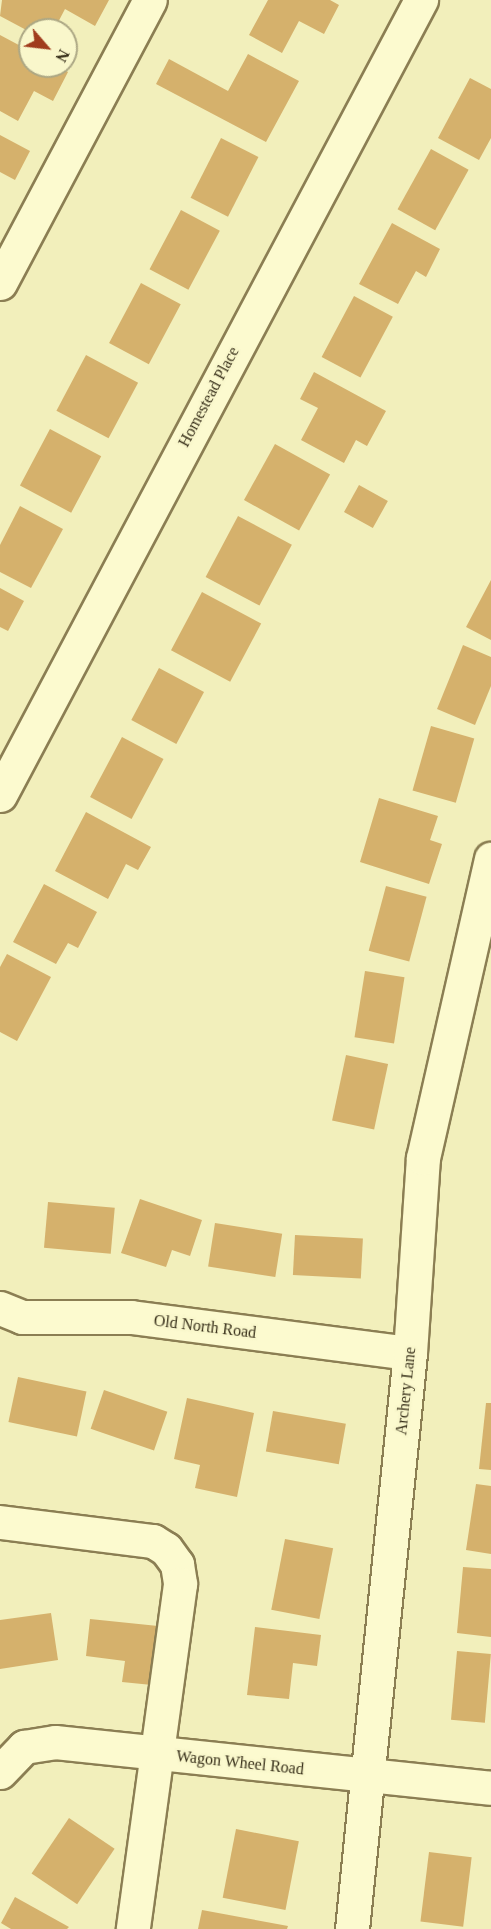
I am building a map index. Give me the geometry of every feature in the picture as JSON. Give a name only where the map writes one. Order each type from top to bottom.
[{"type":"street","points":[[0,283],[150,0]]},
{"type":"street","name":"Homestead Place","points":[[0,795],[421,0]]},
{"type":"street","name":"Archery Lane","points":[[352,1929],[410,1353],[423,1158],[491,859]]},
{"type":"street","name":"Old North Road","points":[[0,1308],[22,1317],[131,1317],[410,1353]]},
{"type":"street","points":[[0,1522],[153,1541],[166,1549],[177,1564],[180,1584],[133,1929]]},
{"type":"street","name":"Wagon Wheel Road","points":[[0,1772],[24,1747],[55,1742],[367,1777],[491,1788]]},
{"type":"building","points":[[2,0],[109,0],[95,26],[65,9],[60,18],[18,18],[18,26],[0,16]]},
{"type":"building","points":[[268,0],[330,0],[339,5],[324,34],[299,21],[282,53],[249,35]]},
{"type":"building","points":[[0,35],[18,45],[18,78],[65,78],[53,101],[34,91],[18,121],[0,111]]},
{"type":"building","points":[[248,54],[299,81],[266,142],[156,84],[169,59],[228,91]]},
{"type":"building","points":[[470,78],[491,89],[491,138],[479,160],[438,138]]},
{"type":"building","points":[[0,135],[30,151],[15,180],[0,172]]},
{"type":"building","points":[[221,138],[258,157],[228,217],[191,198]]},
{"type":"building","points":[[431,149],[469,170],[435,230],[398,209]]},
{"type":"building","points":[[181,210],[220,231],[188,290],[150,269]]},
{"type":"building","points":[[392,223],[440,249],[426,277],[416,271],[398,304],[359,284]]},
{"type":"building","points":[[141,283],[181,304],[149,364],[109,343]]},
{"type":"building","points":[[354,296],[393,317],[360,378],[322,357]]},
{"type":"building","points":[[86,355],[138,383],[109,438],[56,411]]},
{"type":"building","points":[[314,372],[386,411],[367,446],[356,440],[344,463],[301,440],[318,408],[300,399]]},
{"type":"building","points":[[50,429],[101,456],[71,513],[20,486]]},
{"type":"building","points":[[275,444],[330,475],[299,531],[244,500]]},
{"type":"building","points":[[359,485],[388,501],[373,528],[344,512]]},
{"type":"building","points":[[20,506],[63,529],[31,588],[0,572],[0,545]]},
{"type":"building","points":[[238,516],[292,545],[259,606],[206,577]]},
{"type":"building","points":[[491,580],[491,640],[466,627]]},
{"type":"building","points":[[0,588],[24,601],[8,631],[0,627]]},
{"type":"building","points":[[202,592],[261,623],[230,682],[171,650]]},
{"type":"building","points":[[463,645],[491,657],[491,686],[475,725],[437,709]]},
{"type":"building","points":[[159,668],[204,692],[176,744],[131,720]]},
{"type":"building","points":[[431,726],[474,738],[456,803],[413,790]]},
{"type":"building","points":[[122,737],[163,759],[132,819],[90,797]]},
{"type":"building","points":[[379,798],[438,816],[430,840],[442,844],[429,884],[360,862]]},
{"type":"building","points":[[86,812],[151,847],[138,870],[126,864],[108,899],[55,871]]},
{"type":"building","points":[[44,884],[97,912],[78,948],[68,943],[56,964],[13,942]]},
{"type":"building","points":[[386,886],[427,897],[409,962],[369,951]]},
{"type":"building","points":[[7,954],[51,977],[17,1041],[0,1032],[0,967]]},
{"type":"building","points":[[365,971],[405,977],[394,1043],[355,1037]]},
{"type":"building","points":[[346,1055],[388,1064],[374,1129],[332,1121]]},
{"type":"building","points":[[140,1199],[202,1220],[190,1256],[172,1250],[166,1267],[121,1253]]},
{"type":"building","points":[[48,1202],[115,1208],[111,1254],[44,1248]]},
{"type":"building","points":[[215,1223],[282,1234],[275,1277],[208,1266]]},
{"type":"building","points":[[295,1235],[363,1239],[361,1279],[293,1275]]},
{"type":"building","points":[[18,1377],[86,1392],[77,1437],[8,1422]]},
{"type":"building","points":[[104,1390],[167,1412],[154,1451],[91,1429]]},
{"type":"building","points":[[187,1398],[254,1413],[237,1497],[195,1488],[200,1465],[174,1459]]},
{"type":"building","points":[[486,1403],[491,1403],[491,1470],[479,1469]]},
{"type":"building","points":[[273,1411],[346,1424],[339,1464],[266,1451]]},
{"type":"building","points":[[476,1484],[491,1486],[491,1554],[466,1550]]},
{"type":"building","points":[[285,1539],[333,1548],[319,1619],[271,1610]]},
{"type":"building","points":[[463,1567],[491,1569],[491,1637],[457,1633]]},
{"type":"building","points":[[51,1613],[58,1660],[0,1669],[0,1620]]},
{"type":"building","points":[[90,1619],[158,1626],[152,1685],[122,1682],[125,1661],[86,1656]]},
{"type":"building","points":[[255,1627],[321,1635],[317,1666],[293,1663],[289,1699],[247,1695]]},
{"type":"building","points":[[457,1651],[491,1654],[485,1723],[451,1720]]},
{"type":"building","points":[[69,1818],[115,1849],[77,1904],[32,1874]]},
{"type":"building","points":[[236,1829],[299,1841],[285,1910],[223,1898]]},
{"type":"building","points":[[429,1852],[472,1857],[463,1927],[420,1921]]},
{"type":"building","points":[[15,1897],[69,1927],[67,1929],[11,1929],[1,1923]]},
{"type":"building","points":[[202,1910],[288,1926],[287,1929],[198,1929]]}]
